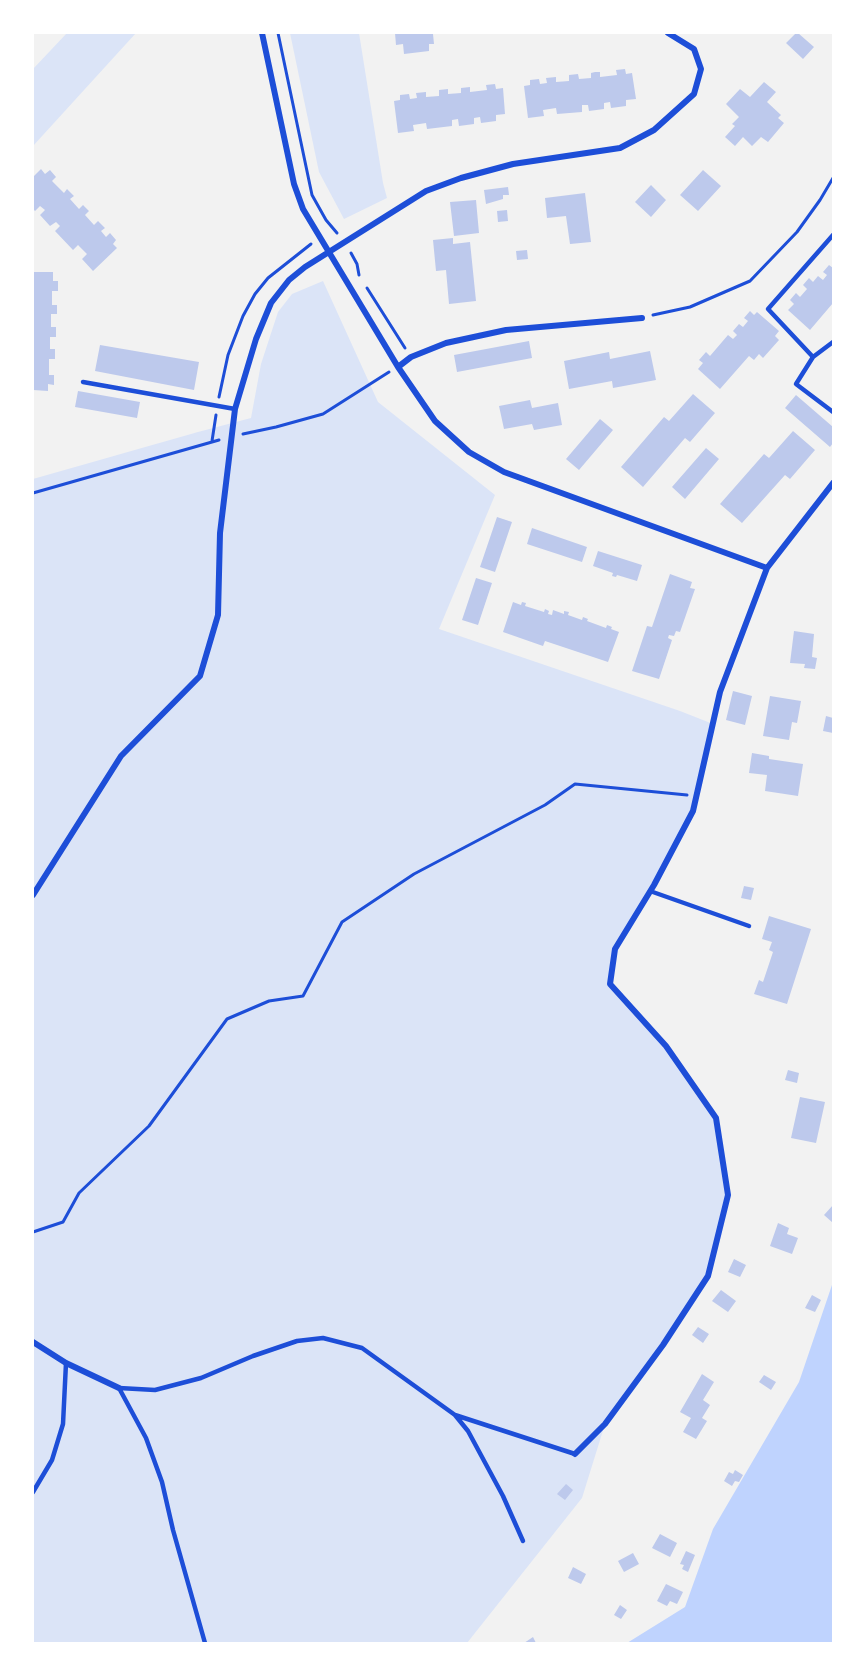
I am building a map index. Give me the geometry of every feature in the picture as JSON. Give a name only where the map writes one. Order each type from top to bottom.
[{"type":"street","points":[[262,33],[294,184],[303,209],[398,367],[435,421],[469,452],[504,472],[767,568]]},
{"type":"street","points":[[33,895],[122,756],[200,676],[218,615],[220,533],[235,408],[256,339],[271,303],[289,280],[329,251],[426,191],[461,178],[513,164],[620,148],[654,130],[694,94],[701,69],[694,49],[668,33]]},
{"type":"street","points":[[398,367],[411,357],[446,343],[506,330],[642,318]]},
{"type":"street","points":[[575,1454],[605,1424],[663,1345],[708,1276],[728,1195],[716,1118],[666,1046],[610,984],[615,949],[650,891],[691,814],[720,692],[767,568],[833,483]]},
{"type":"street","points":[[33,1342],[66,1364],[119,1388]]},
{"type":"lane","points":[[813,357],[768,309],[833,235]]},
{"type":"lane","points":[[833,342],[813,357],[796,384],[833,412]]},
{"type":"lane","points":[[84,382],[235,408]]},
{"type":"lane","points":[[650,891],[749,926]]},
{"type":"lane","points":[[119,1388],[154,1390],[201,1378],[253,1356],[297,1341],[323,1338],[362,1348],[456,1415],[575,1454]]},
{"type":"lane","points":[[33,1492],[52,1460],[63,1424],[66,1364]]},
{"type":"lane","points":[[119,1388],[146,1438],[162,1482],[205,1643]]},
{"type":"lane","points":[[456,1415],[468,1431],[498,1486],[523,1541]]},
{"type":"path","points":[[278,33],[312,195],[326,220],[344,242],[357,264],[357,272],[411,357]]},
{"type":"path","points":[[642,318],[690,307],[750,281],[797,232],[833,178]]},
{"type":"path","points":[[33,1232],[63,1222],[79,1193],[149,1126],[227,1020],[269,1001],[303,996],[342,922],[414,874],[545,805],[575,784],[696,796]]},
{"type":"shaded area","points":[[67,33],[136,33],[33,146],[33,69]]},
{"type":"shaded area","points":[[290,33],[359,33],[387,198],[344,219],[319,172]]},
{"type":"shaded area","points":[[323,281],[378,402],[495,495],[439,629],[713,724],[691,814],[615,949],[610,984],[666,1046],[716,1118],[728,1195],[708,1276],[605,1424],[582,1498],[467,1643],[33,1643],[33,479],[251,418],[261,364],[278,312],[292,294]]},
{"type":"water","points":[[833,1282],[833,1643],[627,1643],[685,1607],[713,1529],[799,1382]]},
{"type":"building","points":[[395,33],[433,34],[434,44],[429,44],[429,51],[404,54],[403,44],[396,45]]},
{"type":"building","points":[[796,33],[814,47],[803,59],[786,43]]},
{"type":"building","points":[[625,69],[626,74],[632,73],[636,99],[626,100],[626,106],[611,108],[610,102],[604,103],[604,109],[589,111],[588,105],[582,105],[582,112],[557,114],[556,108],[543,110],[544,116],[528,118],[524,86],[530,85],[530,80],[539,79],[540,84],[547,83],[546,78],[556,77],[556,82],[569,81],[569,75],[578,74],[579,79],[591,78],[591,73],[600,72],[600,77],[617,75],[616,70]]},
{"type":"building","points":[[764,82],[776,92],[767,102],[781,115],[778,118],[784,123],[768,142],[761,137],[752,146],[743,137],[735,146],[725,137],[735,126],[732,124],[739,117],[726,104],[740,89],[750,97]]},
{"type":"building","points":[[495,84],[496,89],[503,88],[505,114],[496,115],[496,121],[481,123],[480,117],[474,118],[474,124],[459,126],[458,119],[452,120],[452,126],[427,129],[426,123],[413,125],[414,131],[398,133],[394,101],[400,100],[400,95],[409,94],[410,99],[417,98],[416,93],[426,92],[426,97],[439,96],[439,90],[448,89],[448,94],[461,93],[461,88],[470,87],[470,92],[487,90],[486,85]]},
{"type":"building","points":[[41,169],[45,174],[50,170],[56,177],[52,181],[64,193],[67,189],[74,196],[70,199],[79,209],[83,205],[89,211],[85,215],[94,225],[98,221],[105,228],[101,231],[106,237],[110,233],[116,240],[113,244],[117,248],[93,271],[82,259],[87,254],[78,245],[73,250],[55,231],[60,226],[56,222],[50,226],[40,215],[45,210],[40,206],[35,211],[33,209],[33,177]]},
{"type":"building","points":[[703,170],[721,186],[698,211],[680,195]]},
{"type":"building","points":[[651,185],[666,200],[651,217],[635,202]]},
{"type":"building","points":[[508,187],[509,195],[503,195],[503,199],[486,204],[484,190]]},
{"type":"building","points":[[585,193],[591,242],[570,244],[566,216],[547,218],[545,198]]},
{"type":"building","points":[[476,200],[479,233],[454,236],[450,202]]},
{"type":"building","points":[[507,210],[508,221],[498,222],[497,211]]},
{"type":"building","points":[[453,238],[453,244],[470,242],[476,301],[449,304],[446,270],[436,271],[433,240]]},
{"type":"building","points":[[527,250],[528,259],[517,260],[516,251]]},
{"type":"building","points":[[829,265],[833,268],[833,303],[810,330],[788,310],[794,304],[790,300],[796,293],[800,297],[807,289],[803,285],[809,278],[813,282],[818,276],[823,280],[827,275],[823,272]]},
{"type":"building","points":[[33,272],[53,272],[53,281],[58,281],[58,291],[52,291],[52,305],[57,305],[57,314],[51,314],[51,327],[56,327],[56,337],[50,337],[50,349],[55,349],[55,359],[49,359],[49,375],[54,375],[54,385],[48,384],[48,391],[33,390]]},
{"type":"building","points":[[750,311],[754,315],[757,312],[779,331],[775,336],[779,340],[763,358],[759,354],[754,360],[749,356],[720,389],[698,369],[703,363],[699,360],[706,352],[710,356],[728,335],[733,339],[737,335],[733,331],[739,324],[743,327],[748,321],[744,318]]},
{"type":"building","points":[[529,341],[532,358],[457,372],[454,355]]},
{"type":"building","points":[[100,345],[199,362],[194,390],[95,371]]},
{"type":"building","points":[[650,351],[656,380],[613,388],[612,381],[569,389],[564,361],[609,352],[610,359]]},
{"type":"building","points":[[78,391],[140,402],[137,418],[75,407]]},
{"type":"building","points":[[693,394],[715,413],[690,442],[685,438],[643,487],[621,467],[664,417],[669,421]]},
{"type":"building","points":[[796,395],[833,427],[833,443],[830,447],[785,408]]},
{"type":"building","points":[[530,400],[532,408],[558,403],[562,425],[534,430],[532,424],[504,429],[499,406]]},
{"type":"building","points":[[600,419],[613,430],[579,470],[566,459]]},
{"type":"building","points":[[793,431],[815,450],[790,479],[785,475],[742,523],[720,504],[764,454],[769,458]]},
{"type":"building","points":[[706,448],[719,459],[685,499],[672,487]]},
{"type":"building","points":[[497,517],[512,522],[495,572],[480,567]]},
{"type":"building","points":[[532,528],[587,547],[582,562],[527,544]]},
{"type":"building","points":[[598,551],[642,565],[637,581],[617,575],[612,576],[613,573],[593,566]]},
{"type":"building","points":[[670,574],[692,582],[690,588],[695,589],[680,632],[676,631],[674,636],[669,635],[668,638],[672,640],[659,679],[632,671],[647,626],[652,627]]},
{"type":"building","points":[[476,578],[492,583],[478,625],[462,620]]},
{"type":"building","points":[[513,602],[521,605],[522,602],[526,603],[525,606],[544,612],[545,609],[549,611],[548,614],[552,615],[553,610],[564,614],[564,611],[569,612],[568,615],[582,620],[583,617],[588,619],[587,621],[606,628],[607,625],[612,627],[611,629],[619,632],[608,662],[545,641],[543,646],[503,632]]},
{"type":"building","points":[[794,631],[814,634],[812,657],[817,658],[815,669],[804,668],[805,664],[790,663]]},
{"type":"building","points":[[733,691],[752,696],[745,725],[726,720]]},
{"type":"building","points":[[770,696],[801,701],[797,723],[792,722],[789,740],[763,736]]},
{"type":"building","points":[[826,716],[833,718],[833,733],[823,731]]},
{"type":"building","points":[[752,753],[769,756],[769,759],[803,764],[798,796],[765,791],[767,775],[749,773]]},
{"type":"building","points":[[744,886],[754,888],[751,900],[741,898]]},
{"type":"building","points":[[769,916],[811,929],[787,1004],[754,994],[759,980],[763,982],[773,952],[769,950],[772,942],[762,939]]},
{"type":"building","points":[[788,1070],[799,1073],[797,1083],[785,1080]]},
{"type":"building","points":[[800,1097],[825,1102],[816,1143],[791,1138]]},
{"type":"building","points":[[833,1205],[833,1223],[824,1215]]},
{"type":"building","points":[[778,1223],[789,1228],[787,1234],[798,1238],[792,1254],[770,1246]]},
{"type":"building","points":[[734,1259],[746,1265],[740,1277],[728,1272]]},
{"type":"building","points":[[721,1290],[736,1301],[728,1312],[712,1301]]},
{"type":"building","points":[[812,1295],[821,1300],[815,1312],[805,1308]]},
{"type":"building","points":[[698,1327],[709,1334],[703,1343],[692,1335]]},
{"type":"building","points":[[702,1374],[714,1382],[703,1400],[710,1405],[702,1418],[707,1421],[696,1439],[683,1432],[691,1418],[680,1412]]},
{"type":"building","points":[[764,1375],[776,1382],[771,1390],[759,1382]]},
{"type":"building","points":[[735,1470],[743,1475],[739,1482],[735,1481],[732,1486],[724,1481],[729,1472],[733,1474]]},
{"type":"building","points":[[566,1484],[573,1490],[565,1500],[557,1494]]},
{"type":"building","points":[[660,1534],[677,1543],[670,1557],[652,1548]]},
{"type":"building","points":[[686,1551],[695,1555],[688,1572],[682,1569],[684,1565],[680,1564]]},
{"type":"building","points":[[633,1553],[639,1564],[624,1572],[618,1561]]},
{"type":"building","points":[[573,1567],[586,1574],[581,1584],[568,1578]]},
{"type":"building","points":[[666,1584],[683,1592],[677,1604],[670,1601],[667,1606],[657,1601]]},
{"type":"building","points":[[620,1605],[627,1610],[621,1619],[614,1615]]},
{"type":"building","points":[[533,1637],[536,1643],[524,1643]]}]
